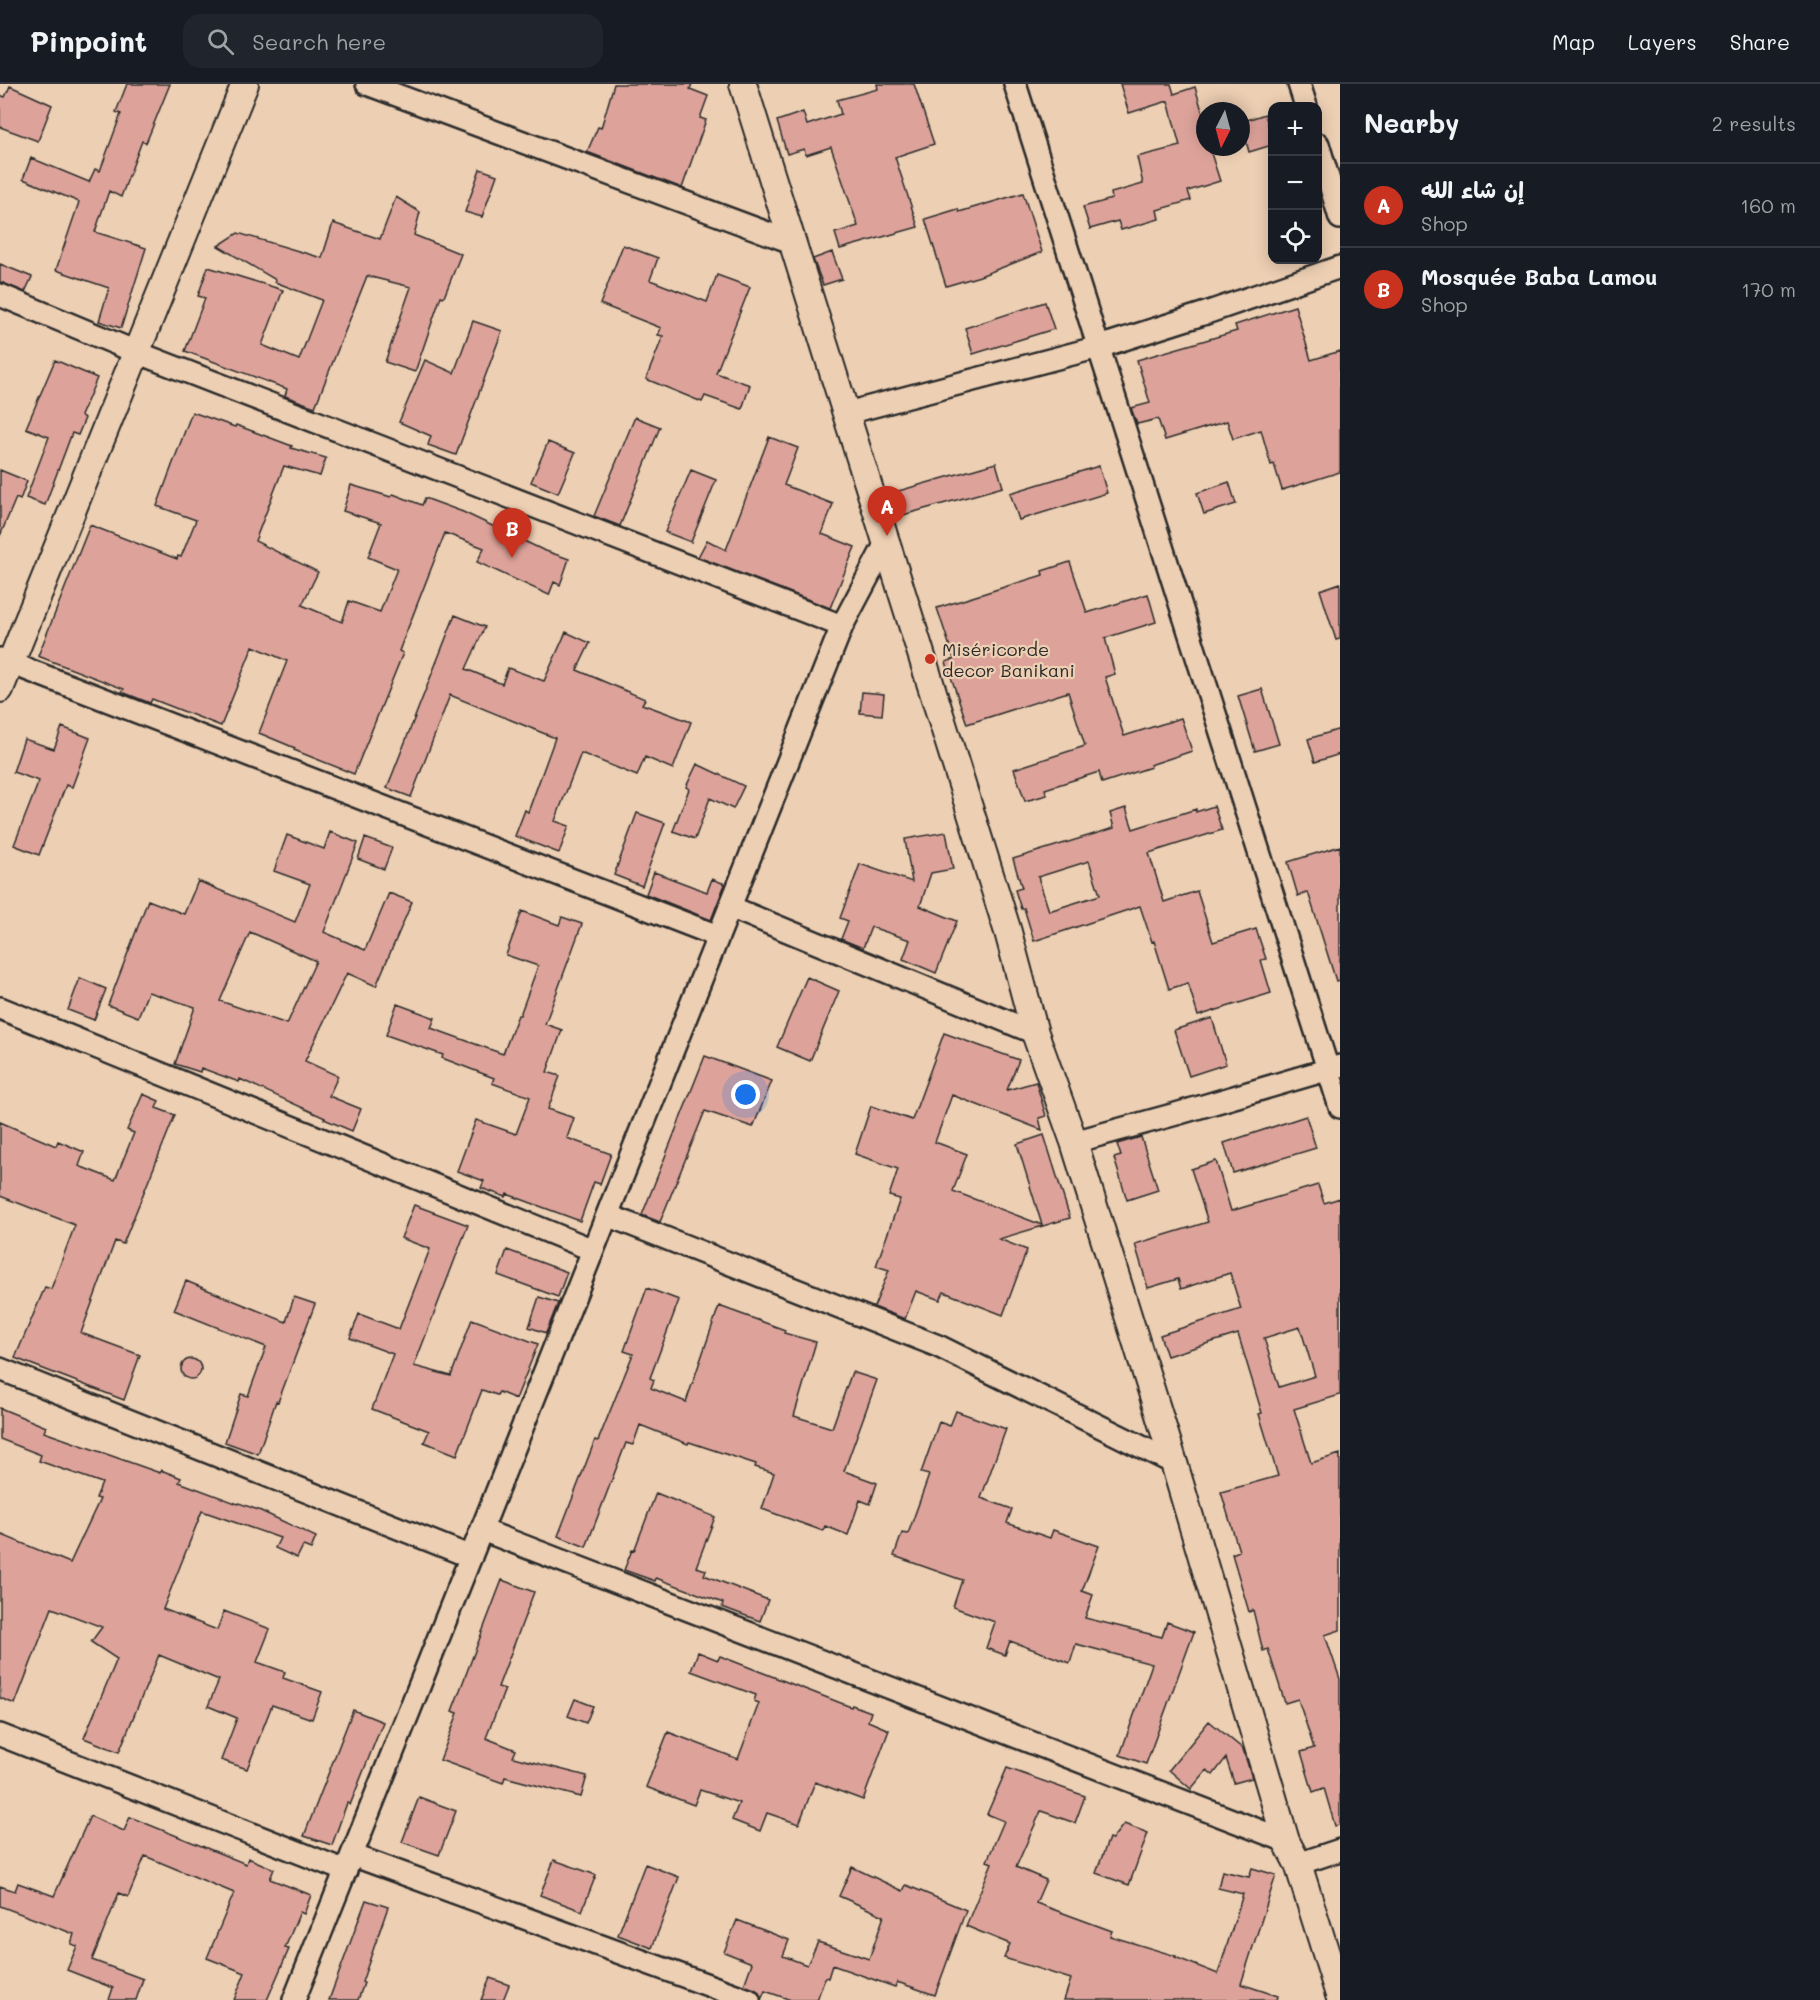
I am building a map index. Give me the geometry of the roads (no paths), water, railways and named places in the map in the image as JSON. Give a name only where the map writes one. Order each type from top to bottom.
[{"type":"street","points":[[0,689],[5,661],[136,352],[244,84]]},
{"type":"street","points":[[367,84],[794,243]]},
{"type":"street","points":[[743,84],[848,413],[1008,932],[1035,1033],[1074,1142],[1174,1463],[1286,1841],[1298,1864],[1340,1998]]},
{"type":"street","points":[[1015,84],[1334,1067],[1340,1107]]},
{"type":"street","points":[[1299,84],[1305,102]]},
{"type":"street","points":[[1321,156],[1340,218]]},
{"type":"street","points":[[848,413],[1099,347],[1340,267]]},
{"type":"street","points":[[0,294],[136,352],[842,626]]},
{"type":"street","points":[[294,2000],[842,626],[887,541]]},
{"type":"street","points":[[5,661],[718,936]]},
{"type":"street","points":[[730,907],[1035,1033]]},
{"type":"street","points":[[0,1008],[593,1250]]},
{"type":"street","points":[[1074,1142],[1334,1067]]},
{"type":"street","points":[[607,1215],[938,1346],[1174,1463]]},
{"type":"street","points":[[0,1369],[471,1557]]},
{"type":"street","points":[[482,1530],[1286,1841]]},
{"type":"street","points":[[0,1735],[349,1863],[749,2000]]},
{"type":"street","points":[[1298,1864],[1340,1850]]},
{"type":"place","name":"إن شاء الله","points":[[887,536]]},
{"type":"place","name":"Mosquée Baba Lamou","points":[[512,558]]},
{"type":"place","name":"Miséricorde decor Banikani","points":[[930,659]]}]
